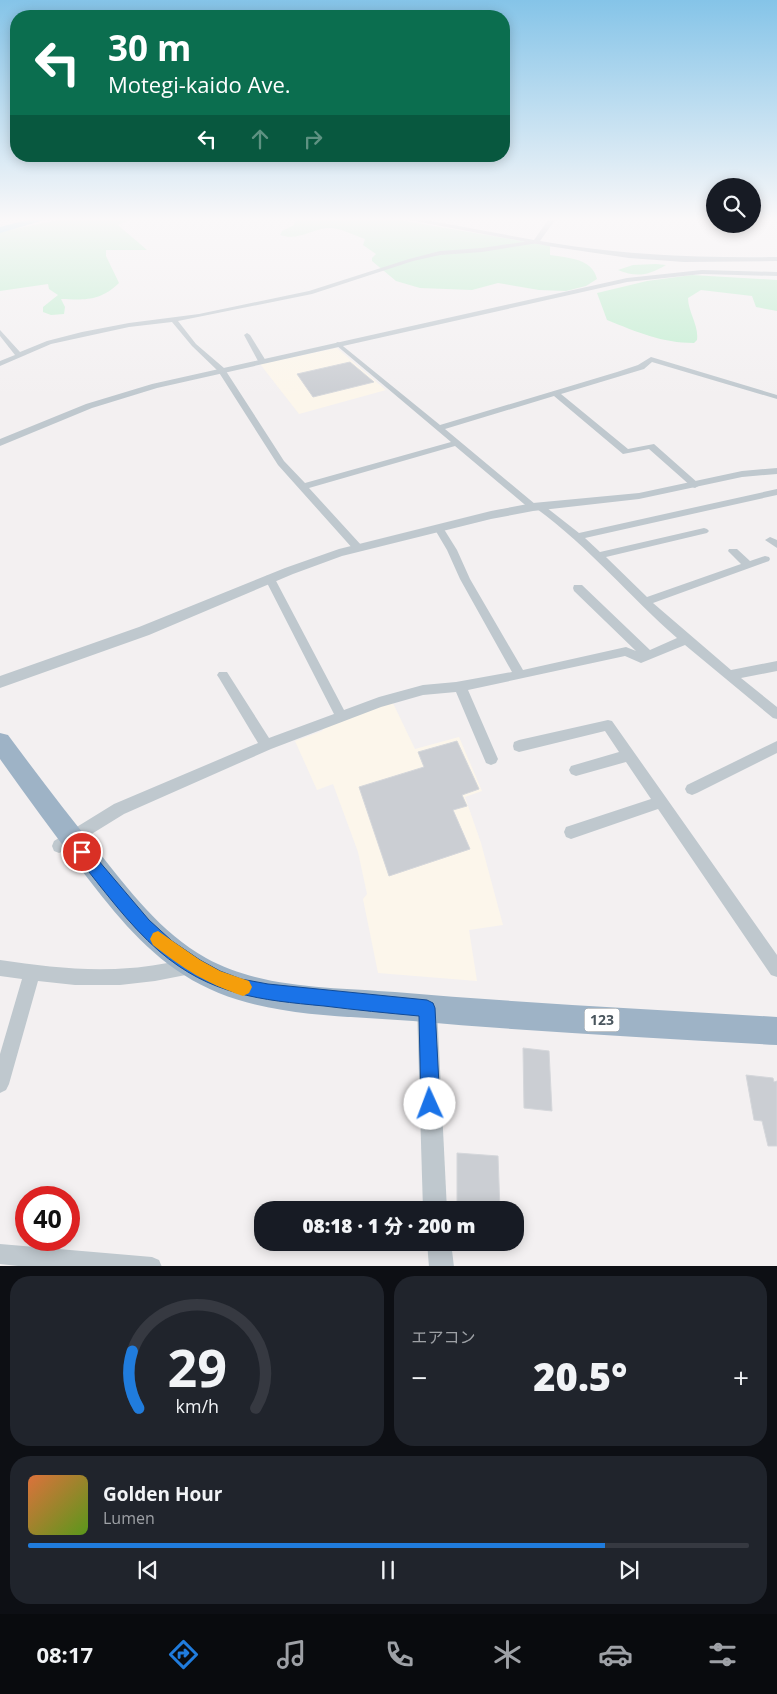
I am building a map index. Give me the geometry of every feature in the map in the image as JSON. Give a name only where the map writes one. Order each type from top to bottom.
[{"type":"highway","name":"123","points":[[0,742],[65,842],[143,926],[166,946],[194,966],[224,981],[241,987],[268,992],[427,1008],[777,1031]]},
{"type":"street","points":[[0,364],[49,342],[82,334],[129,324],[174,320],[310,293],[354,279]]},
{"type":"street","points":[[0,443],[64,415],[155,386],[634,279]]},
{"type":"street","points":[[174,320],[194,345],[221,370],[270,448],[302,487],[358,548]]},
{"type":"street","points":[[0,332],[19,355]]},
{"type":"street","points":[[247,335],[262,361]]},
{"type":"street","points":[[338,344],[458,443],[500,481],[578,536],[685,640],[777,714]]},
{"type":"street","points":[[440,428],[641,367],[651,359],[777,397]]},
{"type":"street","points":[[556,394],[626,452],[650,446],[695,485]]},
{"type":"street","points":[[302,487],[458,443]]},
{"type":"street","points":[[0,682],[144,631],[320,559],[358,548],[536,507],[639,496],[742,474],[777,471]]},
{"type":"street","points":[[578,536],[777,492]]},
{"type":"street","points":[[439,528],[452,550],[465,579],[520,675]]},
{"type":"street","points":[[597,556],[704,532]]},
{"type":"street","points":[[733,551],[748,565]]},
{"type":"street","points":[[644,602],[765,558]]},
{"type":"street","points":[[270,579],[341,716]]},
{"type":"street","points":[[578,588],[648,655]]},
{"type":"street","points":[[65,842],[119,810],[266,745],[403,694],[520,675],[626,651],[641,658],[685,640]]},
{"type":"street","points":[[732,676],[777,666]]},
{"type":"street","points":[[223,675],[266,745]]},
{"type":"street","points":[[460,686],[491,759]]},
{"type":"street","points":[[519,746],[608,725],[777,969]]},
{"type":"street","points":[[692,789],[777,747]]},
{"type":"street","points":[[576,770],[629,755]]},
{"type":"street","points":[[571,832],[661,802]]},
{"type":"street","points":[[0,968],[32,973],[119,977],[194,966]]},
{"type":"street","points":[[0,1084],[32,973]]},
{"type":"street","points":[[427,1008],[435,1201]]},
{"type":"street","points":[[440,1251],[442,1266]]},
{"type":"street","points":[[0,1254],[141,1266]]},
{"type":"shaded area","points":[[337,348],[386,390],[299,414],[260,364]]},
{"type":"shaded area","points":[[392,701],[415,749],[459,737],[482,791],[465,797],[481,843],[503,925],[469,930],[477,981],[378,973],[363,899],[367,894],[358,852],[333,784],[317,790],[295,741],[322,731],[325,726]]},
{"type":"green space","points":[[0,279],[117,279],[119,283],[105,293],[92,298],[61,299],[65,307],[64,314],[51,315],[43,312],[43,307],[58,295],[49,289],[48,284],[0,291]]},
{"type":"green space","points":[[394,279],[597,279],[586,286],[566,291],[539,290],[498,283],[472,290],[420,288]]},
{"type":"green space","points":[[661,279],[777,280],[777,311],[756,307],[752,296],[701,290],[688,298],[697,334],[697,340],[694,343],[682,343],[650,336],[607,320],[597,293]]},
{"type":"building","points":[[350,362],[374,382],[313,397],[297,374]]},
{"type":"building","points":[[457,741],[479,789],[462,795],[467,806],[453,810],[470,849],[389,876],[359,787],[424,767],[418,752]]},
{"type":"building","points":[[523,1048],[549,1051],[552,1111],[524,1108]]},
{"type":"building","points":[[746,1075],[773,1078],[774,1082],[777,1081],[777,1146],[768,1146],[762,1121],[754,1120]]},
{"type":"building","points":[[457,1153],[498,1156],[500,1201],[457,1201]]},
{"type":"slow traffic","points":[[158,939],[194,966],[216,978],[243,987]]},
{"type":"route","points":[[82,852],[143,926],[166,946],[194,966],[216,978],[241,987],[268,992],[427,1008],[430,1104]]}]
